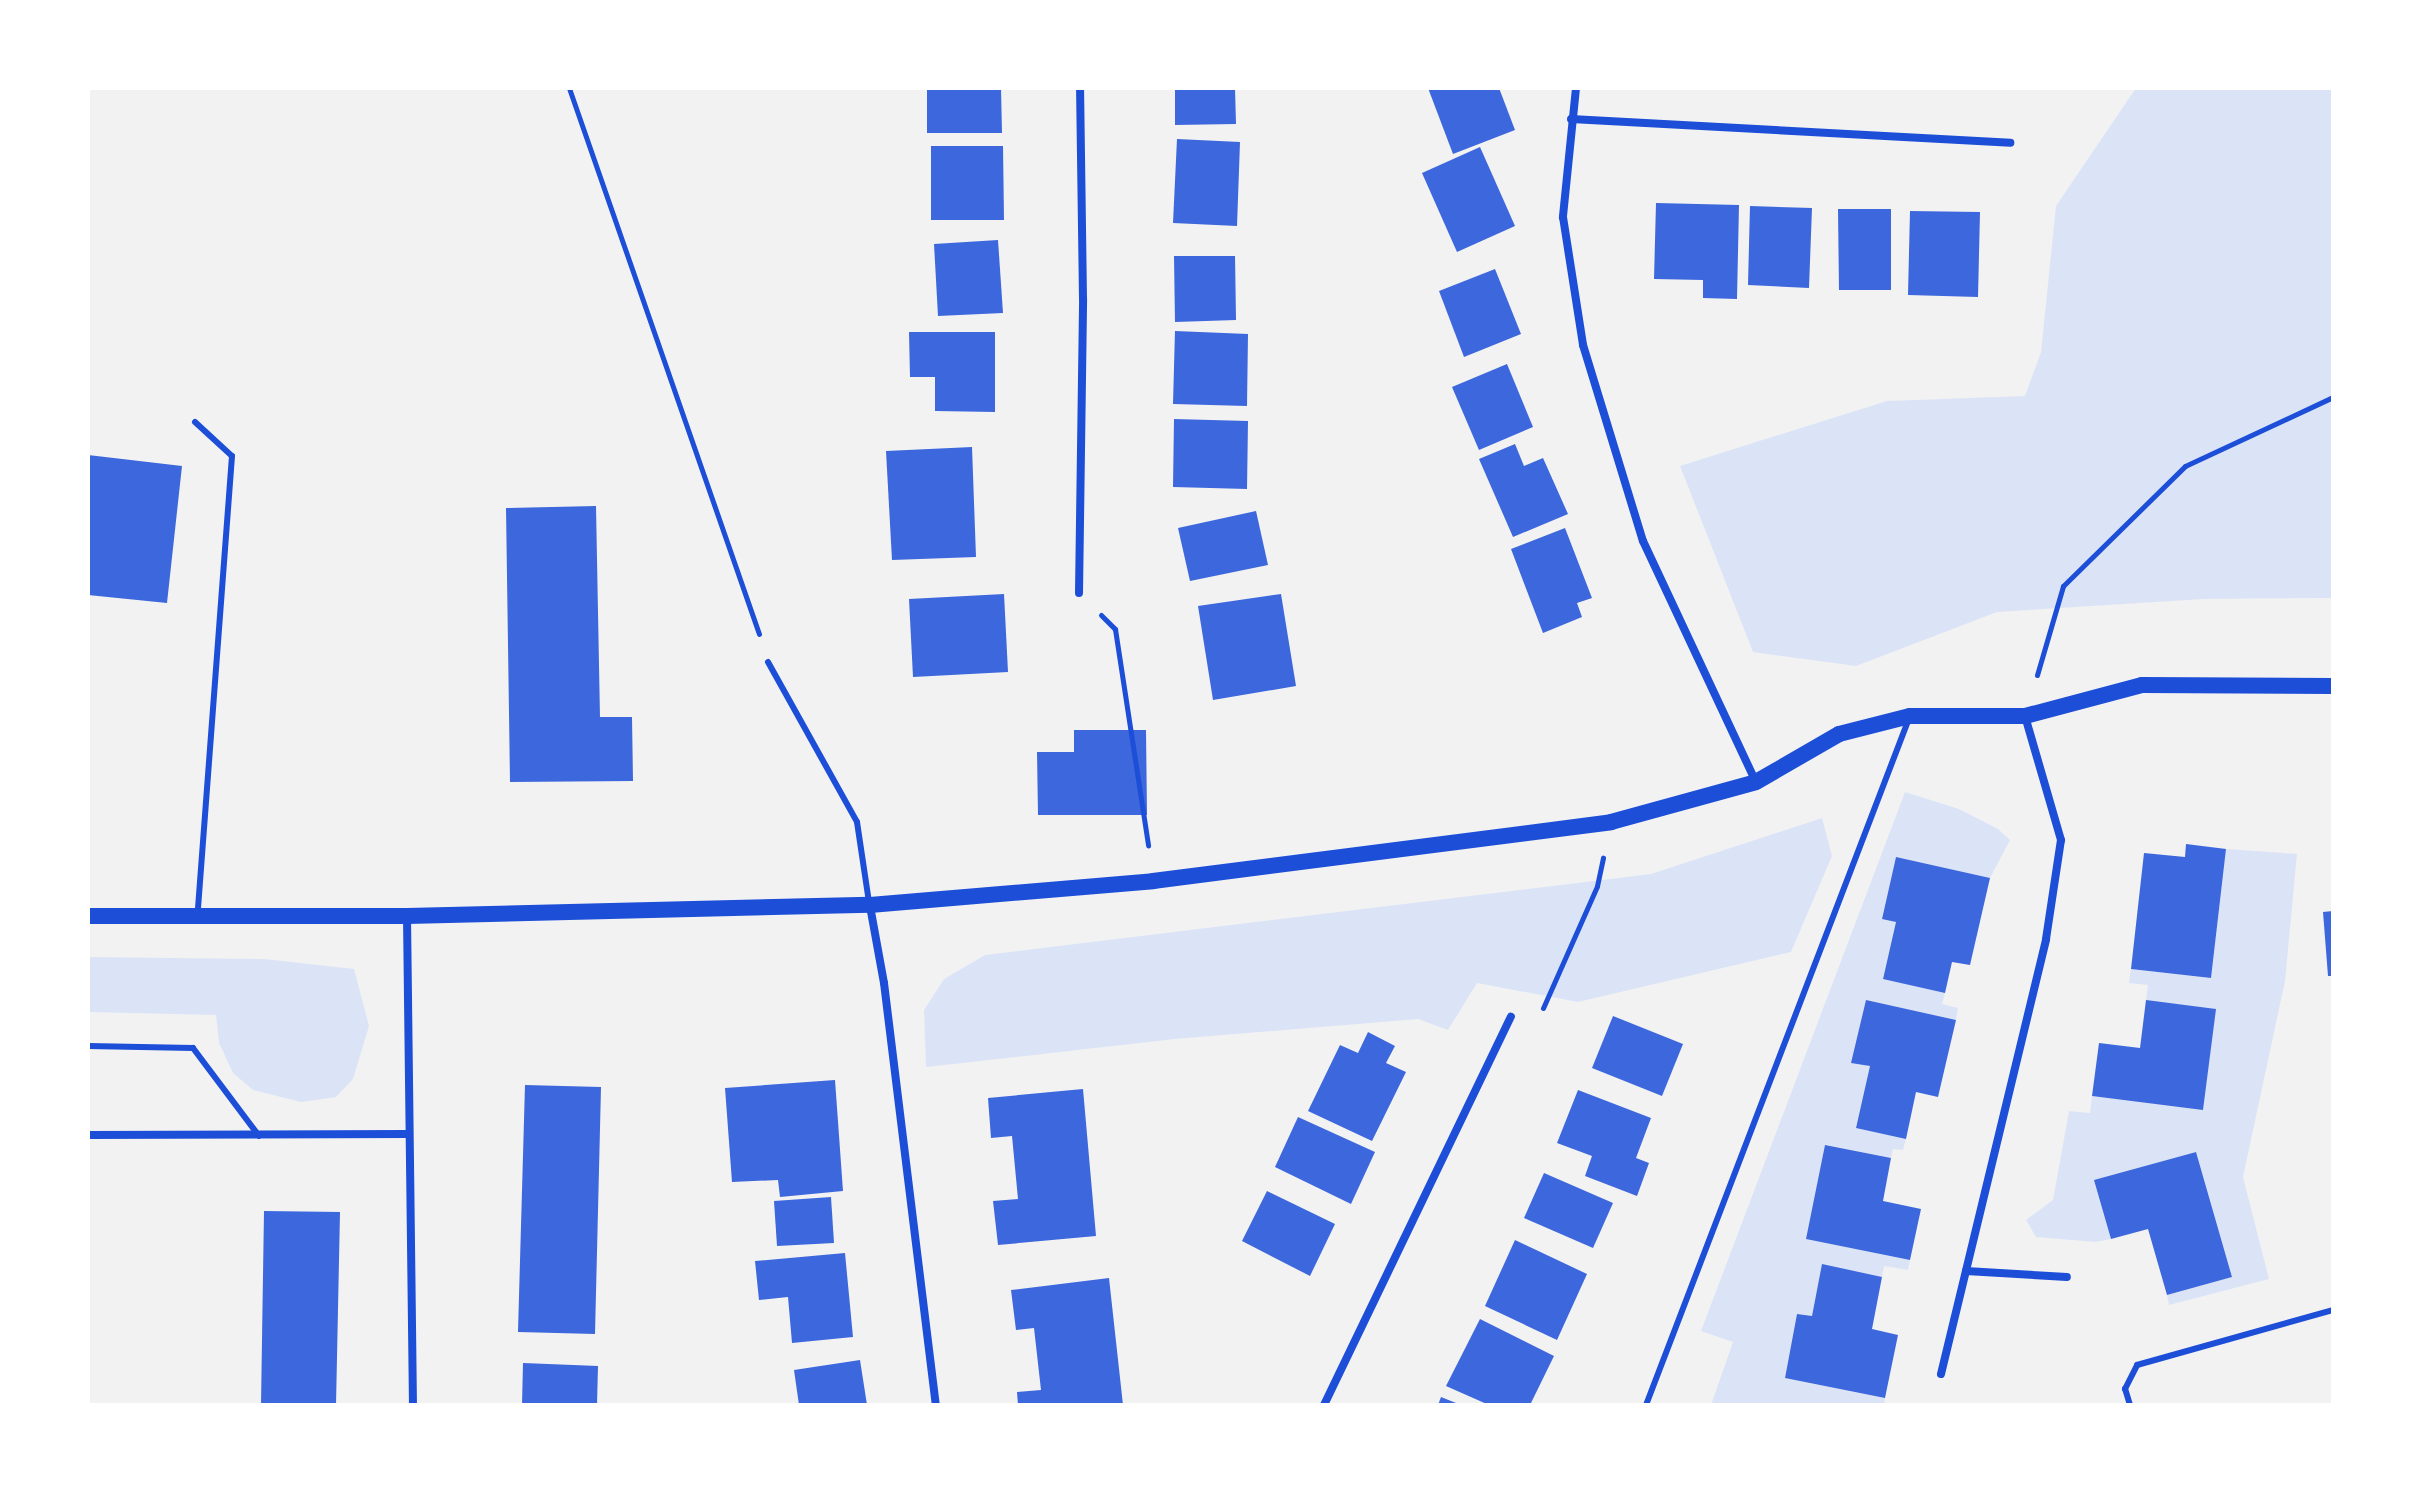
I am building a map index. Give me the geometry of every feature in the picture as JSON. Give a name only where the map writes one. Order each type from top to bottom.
[{"type":"main road","points":[[88,916],[407,916],[870,905],[1153,881],[1611,822],[1756,782],[1839,734],[1910,716],[2025,716],[2142,685],[2333,686]]},
{"type":"street","points":[[1079,593],[1083,299],[1080,88]]},
{"type":"street","points":[[1576,88],[1563,217],[1583,345],[1643,541],[1756,782]]},
{"type":"street","points":[[1571,119],[2010,143]]},
{"type":"street","points":[[1941,1374],[2046,939],[2061,840],[2025,716]]},
{"type":"street","points":[[870,905],[884,983],[936,1405]]},
{"type":"street","points":[[407,916],[413,1405]]},
{"type":"street","points":[[1324,1405],[1511,1017]]},
{"type":"street","points":[[88,1135],[408,1134]]},
{"type":"street","points":[[1966,1271],[2067,1277]]},
{"type":"lane","points":[[195,422],[232,456],[197,917]]},
{"type":"lane","points":[[768,662],[857,822],[870,905]]},
{"type":"lane","points":[[1646,1405],[1910,716]]},
{"type":"lane","points":[[88,1046],[193,1048],[259,1136]]},
{"type":"lane","points":[[2130,1405],[2125,1389],[2137,1365],[2333,1310]]},
{"type":"path","points":[[569,88],[768,662]]},
{"type":"path","points":[[2025,716],[2063,586],[2185,466],[2333,397]]},
{"type":"path","points":[[1079,593],[1115,629],[1153,881]]},
{"type":"path","points":[[1511,1017],[1542,1012],[1597,886],[1611,822]]},
{"type":"shaded area","points":[[2136,88],[2333,88],[2333,598],[2204,599],[1997,612],[1856,666],[1753,652],[1680,466],[1887,401],[2025,396],[2041,352],[2056,206]]},
{"type":"shaded area","points":[[1905,792],[1959,809],[1998,829],[2010,840],[1990,878],[1896,857],[1882,918],[1896,922],[1883,978],[1945,993],[1942,1004],[1958,1008],[1956,1020],[1866,1000],[1852,1062],[1870,1066],[1856,1127],[1906,1139],[1903,1150],[1893,1149],[1891,1158],[1825,1145],[1807,1239],[1910,1260],[1908,1270],[1884,1266],[1882,1277],[1822,1265],[1812,1316],[1797,1314],[1785,1378],[1885,1398],[1884,1405],[1711,1405],[1733,1342],[1701,1331]]},
{"type":"shaded area","points":[[1822,818],[1832,856],[1791,952],[1578,1002],[1477,983],[1448,1030],[1418,1019],[1175,1039],[926,1067],[924,1010],[944,979],[985,955],[1651,874]]},
{"type":"shaded area","points":[[2226,849],[2297,854],[2285,981],[2243,1177],[2269,1279],[2169,1305],[2167,1295],[2232,1277],[2196,1152],[2095,1180],[2111,1239],[2095,1242],[2036,1237],[2026,1220],[2053,1200],[2069,1111],[2090,1113],[2092,1096],[2203,1109],[2146,1000],[2148,985],[2129,983],[2131,969],[2211,978]]},
{"type":"shaded area","points":[[88,957],[264,959],[354,969],[369,1026],[353,1079],[336,1097],[301,1102],[253,1090],[233,1073],[219,1043],[216,1015],[88,1012]]},
{"type":"building","points":[[927,88],[1001,88],[1002,133],[927,133]]},
{"type":"building","points":[[1175,88],[1235,88],[1236,124],[1175,125]]},
{"type":"building","points":[[1428,88],[1499,88],[1515,130],[1453,154]]},
{"type":"building","points":[[1177,139],[1240,142],[1237,226],[1173,223]]},
{"type":"building","points":[[931,146],[1003,146],[1004,220],[931,220]]},
{"type":"building","points":[[1480,147],[1515,226],[1457,252],[1422,173]]},
{"type":"building","points":[[1656,203],[1739,205],[1737,299],[1703,298],[1703,280],[1654,279]]},
{"type":"building","points":[[1750,206],[1812,208],[1809,288],[1748,285]]},
{"type":"building","points":[[1838,209],[1891,209],[1891,290],[1839,290]]},
{"type":"building","points":[[1910,211],[1980,212],[1978,297],[1908,295]]},
{"type":"building","points":[[998,240],[1003,313],[938,316],[934,244]]},
{"type":"building","points":[[1174,256],[1235,256],[1236,320],[1175,322]]},
{"type":"building","points":[[1495,269],[1521,334],[1464,357],[1439,291]]},
{"type":"building","points":[[1175,331],[1248,334],[1247,406],[1173,404]]},
{"type":"building","points":[[909,332],[995,332],[995,412],[935,411],[935,377],[910,377]]},
{"type":"building","points":[[1507,364],[1533,427],[1479,450],[1452,387]]},
{"type":"building","points":[[1174,419],[1248,421],[1247,489],[1173,487]]},
{"type":"building","points":[[1515,444],[1524,466],[1543,458],[1568,514],[1513,537],[1479,459]]},
{"type":"building","points":[[972,447],[976,557],[892,560],[886,451]]},
{"type":"building","points":[[88,455],[182,466],[167,603],[88,595]]},
{"type":"building","points":[[596,506],[600,717],[632,717],[633,781],[510,782],[506,508]]},
{"type":"building","points":[[1256,511],[1268,565],[1190,581],[1178,528]]},
{"type":"building","points":[[1565,528],[1592,598],[1577,603],[1582,617],[1543,633],[1511,549]]},
{"type":"building","points":[[1004,594],[1008,672],[913,677],[909,599]]},
{"type":"building","points":[[1281,594],[1296,686],[1213,700],[1198,606]]},
{"type":"building","points":[[1074,730],[1146,730],[1147,815],[1038,815],[1037,752],[1074,752]]},
{"type":"building","points":[[2186,844],[2226,849],[2211,978],[2131,969],[2144,853],[2185,857]]},
{"type":"building","points":[[1896,857],[1990,878],[1970,965],[1952,962],[1945,993],[1883,979],[1896,922],[1882,919]]},
{"type":"building","points":[[2333,911],[2333,976],[2328,976],[2323,912]]},
{"type":"building","points":[[1866,1000],[1956,1020],[1938,1097],[1916,1092],[1906,1139],[1856,1128],[1870,1066],[1851,1063]]},
{"type":"building","points":[[2146,1000],[2216,1009],[2203,1110],[2092,1096],[2099,1043],[2140,1048]]},
{"type":"building","points":[[1613,1016],[1683,1044],[1662,1096],[1592,1068]]},
{"type":"building","points":[[1368,1032],[1395,1046],[1386,1063],[1406,1072],[1372,1141],[1308,1111],[1340,1045],[1358,1053]]},
{"type":"building","points":[[835,1080],[843,1191],[780,1197],[778,1180],[732,1182],[725,1088]]},
{"type":"building","points":[[525,1085],[601,1087],[595,1334],[518,1332]]},
{"type":"building","points":[[1083,1089],[1096,1236],[998,1245],[993,1201],[1018,1199],[1012,1136],[991,1138],[988,1098]]},
{"type":"building","points":[[1578,1090],[1651,1118],[1636,1158],[1649,1163],[1637,1196],[1585,1176],[1592,1156],[1557,1143]]},
{"type":"building","points":[[1298,1117],[1375,1152],[1351,1204],[1275,1167]]},
{"type":"building","points":[[1825,1145],[1891,1158],[1883,1201],[1921,1209],[1910,1260],[1806,1239]]},
{"type":"building","points":[[2196,1152],[2232,1277],[2167,1295],[2148,1229],[2111,1239],[2094,1180]]},
{"type":"building","points":[[1544,1173],[1613,1203],[1593,1248],[1524,1218]]},
{"type":"building","points":[[1267,1191],[1335,1224],[1310,1276],[1242,1241]]},
{"type":"building","points":[[831,1197],[834,1243],[777,1246],[774,1201]]},
{"type":"building","points":[[264,1211],[340,1212],[336,1405],[261,1405]]},
{"type":"building","points":[[1515,1240],[1587,1274],[1557,1340],[1485,1306]]},
{"type":"building","points":[[845,1253],[853,1337],[792,1343],[788,1297],[759,1300],[755,1261]]},
{"type":"building","points":[[1822,1264],[1882,1277],[1872,1329],[1898,1335],[1885,1398],[1785,1378],[1797,1314],[1812,1316]]},
{"type":"building","points":[[1109,1278],[1123,1405],[1018,1405],[1017,1392],[1041,1390],[1034,1328],[1016,1330],[1011,1290]]},
{"type":"building","points":[[1480,1319],[1554,1356],[1530,1405],[1489,1405],[1446,1386]]},
{"type":"building","points":[[860,1360],[867,1405],[799,1405],[794,1370]]},
{"type":"building","points":[[523,1363],[598,1366],[597,1405],[522,1405]]},
{"type":"building","points":[[1441,1397],[1461,1405],[1438,1405]]}]
